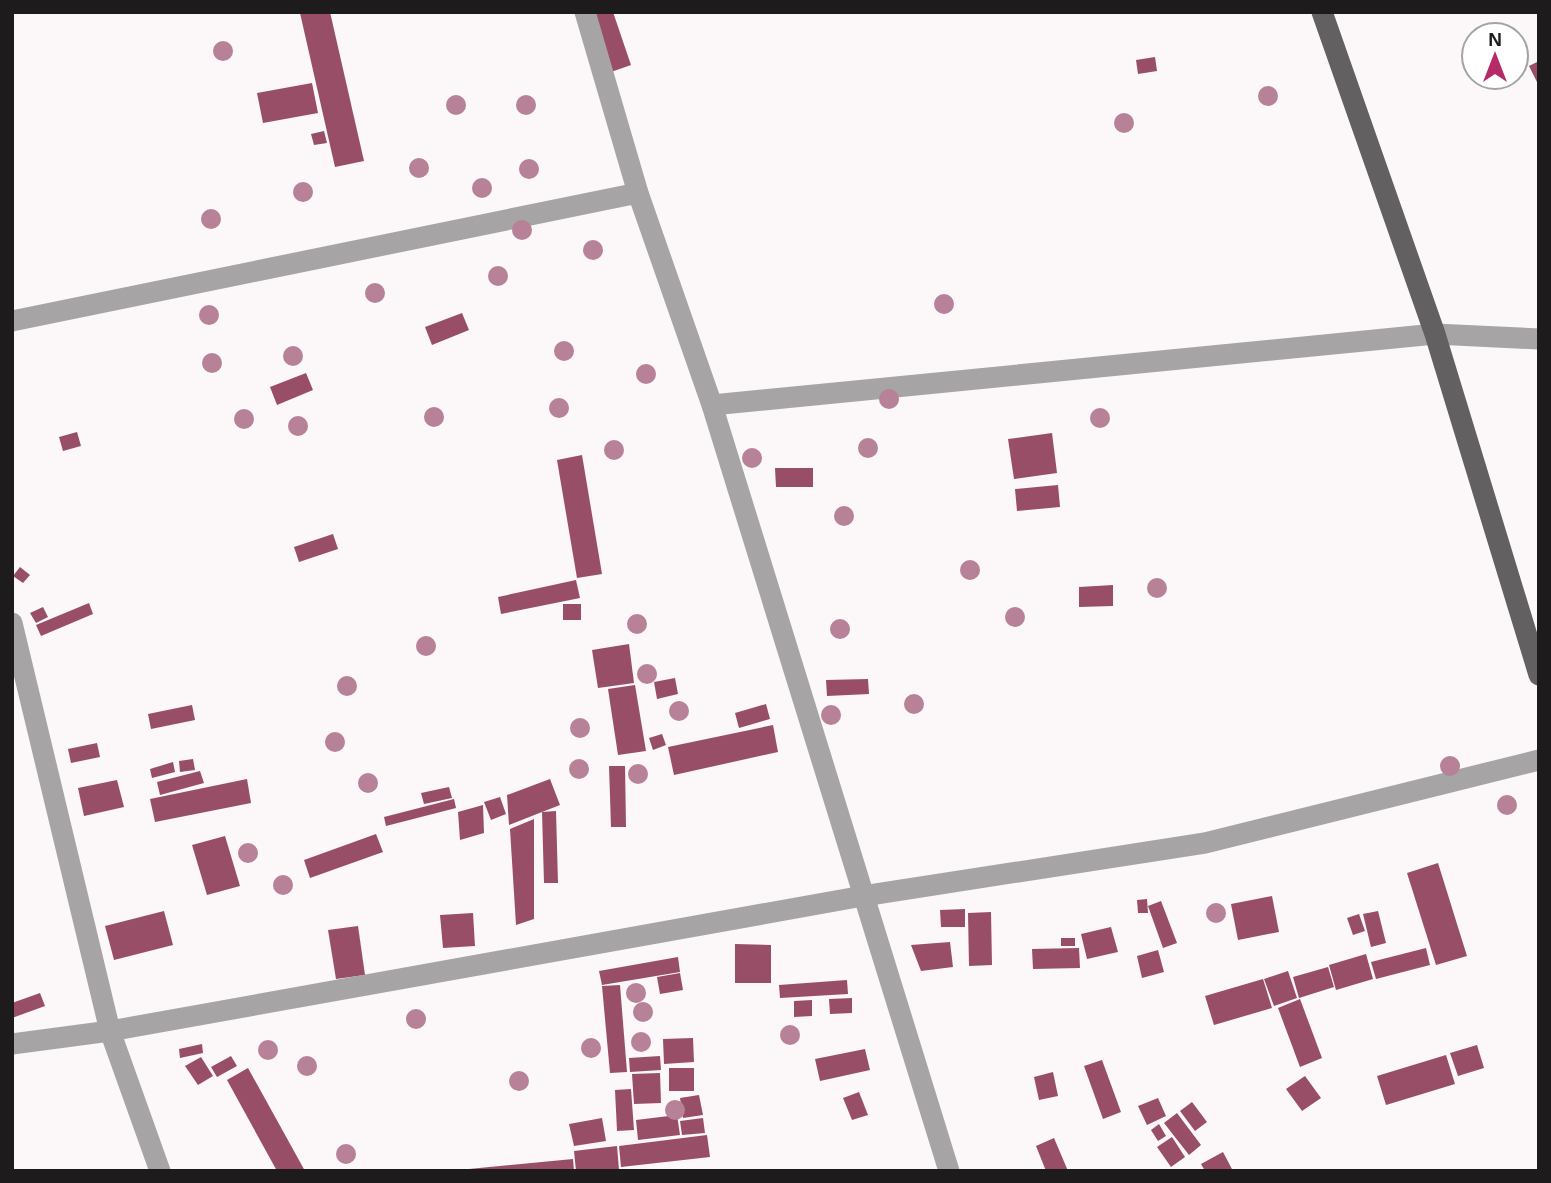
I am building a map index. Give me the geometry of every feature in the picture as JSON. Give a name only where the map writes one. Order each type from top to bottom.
[{"type":"main road","points":[[1322,12],[1435,334],[1539,676]]},
{"type":"street","points":[[584,12],[638,193],[712,405],[949,1171]]},
{"type":"street","points":[[12,321],[638,193]]},
{"type":"street","points":[[712,405],[1435,334],[1539,339]]},
{"type":"street","points":[[12,624],[110,1031],[160,1171]]},
{"type":"street","points":[[12,1044],[110,1031],[863,896],[1205,844],[1539,760]]},
{"type":"building","points":[[330,12],[364,161],[335,167],[300,13]]},
{"type":"building","points":[[590,12],[613,12],[631,65],[611,72]]},
{"type":"building","points":[[1155,57],[1157,71],[1138,74],[1136,60]]},
{"type":"building","points":[[1539,61],[1539,86],[1530,68]]},
{"type":"building","points":[[312,83],[318,113],[263,123],[257,93]]},
{"type":"building","points":[[324,131],[327,143],[314,145],[311,134]]},
{"type":"building","points":[[462,313],[469,330],[432,345],[425,327]]},
{"type":"building","points":[[306,373],[313,390],[277,405],[270,387]]},
{"type":"building","points":[[77,432],[81,446],[63,451],[59,437]]},
{"type":"building","points":[[1052,433],[1057,473],[1014,479],[1008,439]]},
{"type":"building","points":[[582,455],[602,574],[577,578],[557,460]]},
{"type":"building","points":[[775,468],[813,468],[813,487],[776,487]]},
{"type":"building","points":[[1058,485],[1060,507],[1017,511],[1015,489]]},
{"type":"building","points":[[333,534],[338,549],[299,562],[294,547]]},
{"type":"building","points":[[20,567],[30,575],[23,583],[13,576]]},
{"type":"building","points":[[576,580],[580,598],[501,614],[498,597]]},
{"type":"building","points":[[1113,585],[1113,606],[1079,607],[1079,587]]},
{"type":"building","points":[[89,603],[93,614],[41,636],[36,625]]},
{"type":"building","points":[[563,604],[581,604],[581,620],[563,620]]},
{"type":"building","points":[[43,607],[48,617],[36,623],[30,613]]},
{"type":"building","points":[[629,644],[634,683],[598,688],[592,650]]},
{"type":"building","points":[[675,678],[678,694],[657,699],[654,682]]},
{"type":"building","points":[[868,679],[869,694],[827,696],[826,680]]},
{"type":"building","points":[[635,685],[646,751],[618,755],[608,689]]},
{"type":"building","points":[[766,704],[770,719],[739,728],[735,713]]},
{"type":"building","points":[[192,705],[195,720],[151,729],[148,714]]},
{"type":"building","points":[[773,725],[778,752],[674,775],[668,747]]},
{"type":"building","points":[[662,734],[666,745],[653,750],[649,738]]},
{"type":"building","points":[[97,743],[100,757],[71,763],[68,749]]},
{"type":"building","points":[[193,759],[195,770],[180,772],[179,761]]},
{"type":"building","points":[[173,762],[175,772],[152,778],[150,769]]},
{"type":"building","points":[[609,766],[625,766],[626,827],[611,827]]},
{"type":"building","points":[[200,771],[204,783],[160,795],[157,782]]},
{"type":"building","points":[[247,779],[251,803],[155,822],[150,799]]},
{"type":"building","points":[[550,779],[560,805],[509,825],[507,795]]},
{"type":"building","points":[[117,780],[124,807],[84,816],[78,788]]},
{"type":"building","points":[[449,787],[452,798],[424,804],[421,793]]},
{"type":"building","points":[[500,797],[506,814],[491,820],[484,802]]},
{"type":"building","points":[[454,799],[456,808],[386,826],[384,817]]},
{"type":"building","points":[[483,805],[484,833],[460,840],[458,812]]},
{"type":"building","points":[[556,811],[558,883],[544,883],[542,812]]},
{"type":"building","points":[[534,819],[534,919],[516,925],[510,829]]},
{"type":"building","points":[[376,834],[383,852],[310,878],[304,860]]},
{"type":"building","points":[[225,836],[240,886],[207,895],[192,845]]},
{"type":"building","points":[[1438,863],[1467,956],[1436,965],[1407,873]]},
{"type":"building","points":[[1272,896],[1279,932],[1238,940],[1231,904]]},
{"type":"building","points":[[1147,899],[1148,913],[1138,913],[1137,900]]},
{"type":"building","points":[[1161,901],[1177,943],[1163,948],[1148,906]]},
{"type":"building","points":[[965,909],[965,927],[941,927],[940,910]]},
{"type":"building","points":[[164,911],[173,945],[114,960],[105,926]]},
{"type":"building","points":[[1378,911],[1386,943],[1371,947],[1363,914]]},
{"type":"building","points":[[991,912],[992,965],[969,966],[968,913]]},
{"type":"building","points":[[473,913],[475,946],[443,948],[440,915]]},
{"type":"building","points":[[1359,914],[1365,931],[1353,935],[1347,918]]},
{"type":"building","points":[[358,926],[365,975],[336,979],[328,930]]},
{"type":"building","points":[[1111,927],[1118,952],[1087,959],[1081,934]]},
{"type":"building","points":[[1061,938],[1075,938],[1075,946],[1061,946]]},
{"type":"building","points":[[950,942],[953,967],[921,971],[911,945]]},
{"type":"building","points":[[735,944],[771,945],[771,983],[735,983]]},
{"type":"building","points":[[1079,948],[1080,968],[1033,969],[1032,949]]},
{"type":"building","points":[[1426,948],[1430,965],[1376,979],[1371,962]]},
{"type":"building","points":[[1158,950],[1164,972],[1142,978],[1137,956]]},
{"type":"building","points":[[1366,954],[1373,979],[1336,990],[1329,965]]},
{"type":"building","points":[[678,957],[680,972],[602,985],[599,971]]},
{"type":"building","points":[[1328,967],[1334,987],[1299,998],[1293,977]]},
{"type":"building","points":[[1288,971],[1297,998],[1274,1006],[1264,979]]},
{"type":"building","points":[[680,973],[683,990],[660,994],[657,977]]},
{"type":"building","points":[[1263,979],[1272,1008],[1214,1025],[1205,996]]},
{"type":"building","points":[[847,980],[848,994],[780,998],[779,985]]},
{"type":"building","points":[[620,985],[627,1072],[610,1073],[602,986]]},
{"type":"building","points":[[40,993],[45,1006],[12,1018],[12,1003]]},
{"type":"building","points":[[852,998],[852,1013],[830,1014],[829,999]]},
{"type":"building","points":[[1300,999],[1322,1058],[1300,1067],[1278,1008]]},
{"type":"building","points":[[812,1000],[812,1016],[794,1017],[794,1001]]},
{"type":"building","points":[[693,1038],[694,1062],[664,1064],[663,1039]]},
{"type":"building","points":[[202,1044],[203,1053],[180,1058],[179,1049]]},
{"type":"building","points":[[1477,1045],[1484,1068],[1458,1076],[1450,1053]]},
{"type":"building","points":[[865,1049],[870,1070],[820,1081],[815,1059]]},
{"type":"building","points":[[1446,1055],[1455,1084],[1386,1105],[1377,1076]]},
{"type":"building","points":[[231,1056],[237,1066],[217,1077],[211,1067]]},
{"type":"building","points":[[660,1056],[661,1070],[630,1072],[629,1058]]},
{"type":"building","points":[[201,1057],[213,1076],[198,1085],[185,1066]]},
{"type":"building","points":[[1102,1060],[1121,1112],[1103,1119],[1084,1066]]},
{"type":"building","points":[[248,1068],[305,1171],[277,1171],[227,1080]]},
{"type":"building","points":[[669,1068],[694,1068],[694,1091],[669,1091]]},
{"type":"building","points":[[1053,1072],[1058,1096],[1039,1100],[1034,1077]]},
{"type":"building","points":[[660,1073],[661,1103],[634,1104],[632,1074]]},
{"type":"building","points":[[1305,1076],[1321,1098],[1302,1111],[1286,1089]]},
{"type":"building","points":[[631,1089],[634,1130],[617,1131],[615,1090]]},
{"type":"building","points":[[859,1092],[868,1115],[852,1120],[843,1098]]},
{"type":"building","points":[[699,1095],[703,1115],[683,1118],[680,1098]]},
{"type":"building","points":[[1158,1098],[1166,1116],[1147,1125],[1138,1106]]},
{"type":"building","points":[[1192,1102],[1207,1122],[1195,1131],[1180,1111]]},
{"type":"building","points":[[1177,1113],[1201,1145],[1189,1155],[1164,1123]]},
{"type":"building","points":[[677,1115],[680,1135],[638,1140],[636,1120]]},
{"type":"building","points":[[602,1118],[606,1141],[574,1146],[569,1124]]},
{"type":"building","points":[[703,1118],[705,1133],[682,1135],[680,1121]]},
{"type":"building","points":[[1159,1124],[1166,1136],[1158,1141],[1151,1130]]},
{"type":"building","points":[[707,1135],[710,1157],[621,1167],[619,1146]]},
{"type":"building","points":[[1172,1137],[1185,1157],[1171,1167],[1157,1147]]},
{"type":"building","points":[[1054,1138],[1068,1171],[1046,1171],[1036,1146]]},
{"type":"building","points":[[617,1146],[619,1170],[576,1171],[574,1151]]},
{"type":"building","points":[[1223,1152],[1233,1171],[1205,1171],[1201,1164]]},
{"type":"building","points":[[573,1159],[574,1171],[469,1171],[469,1169]]}]
